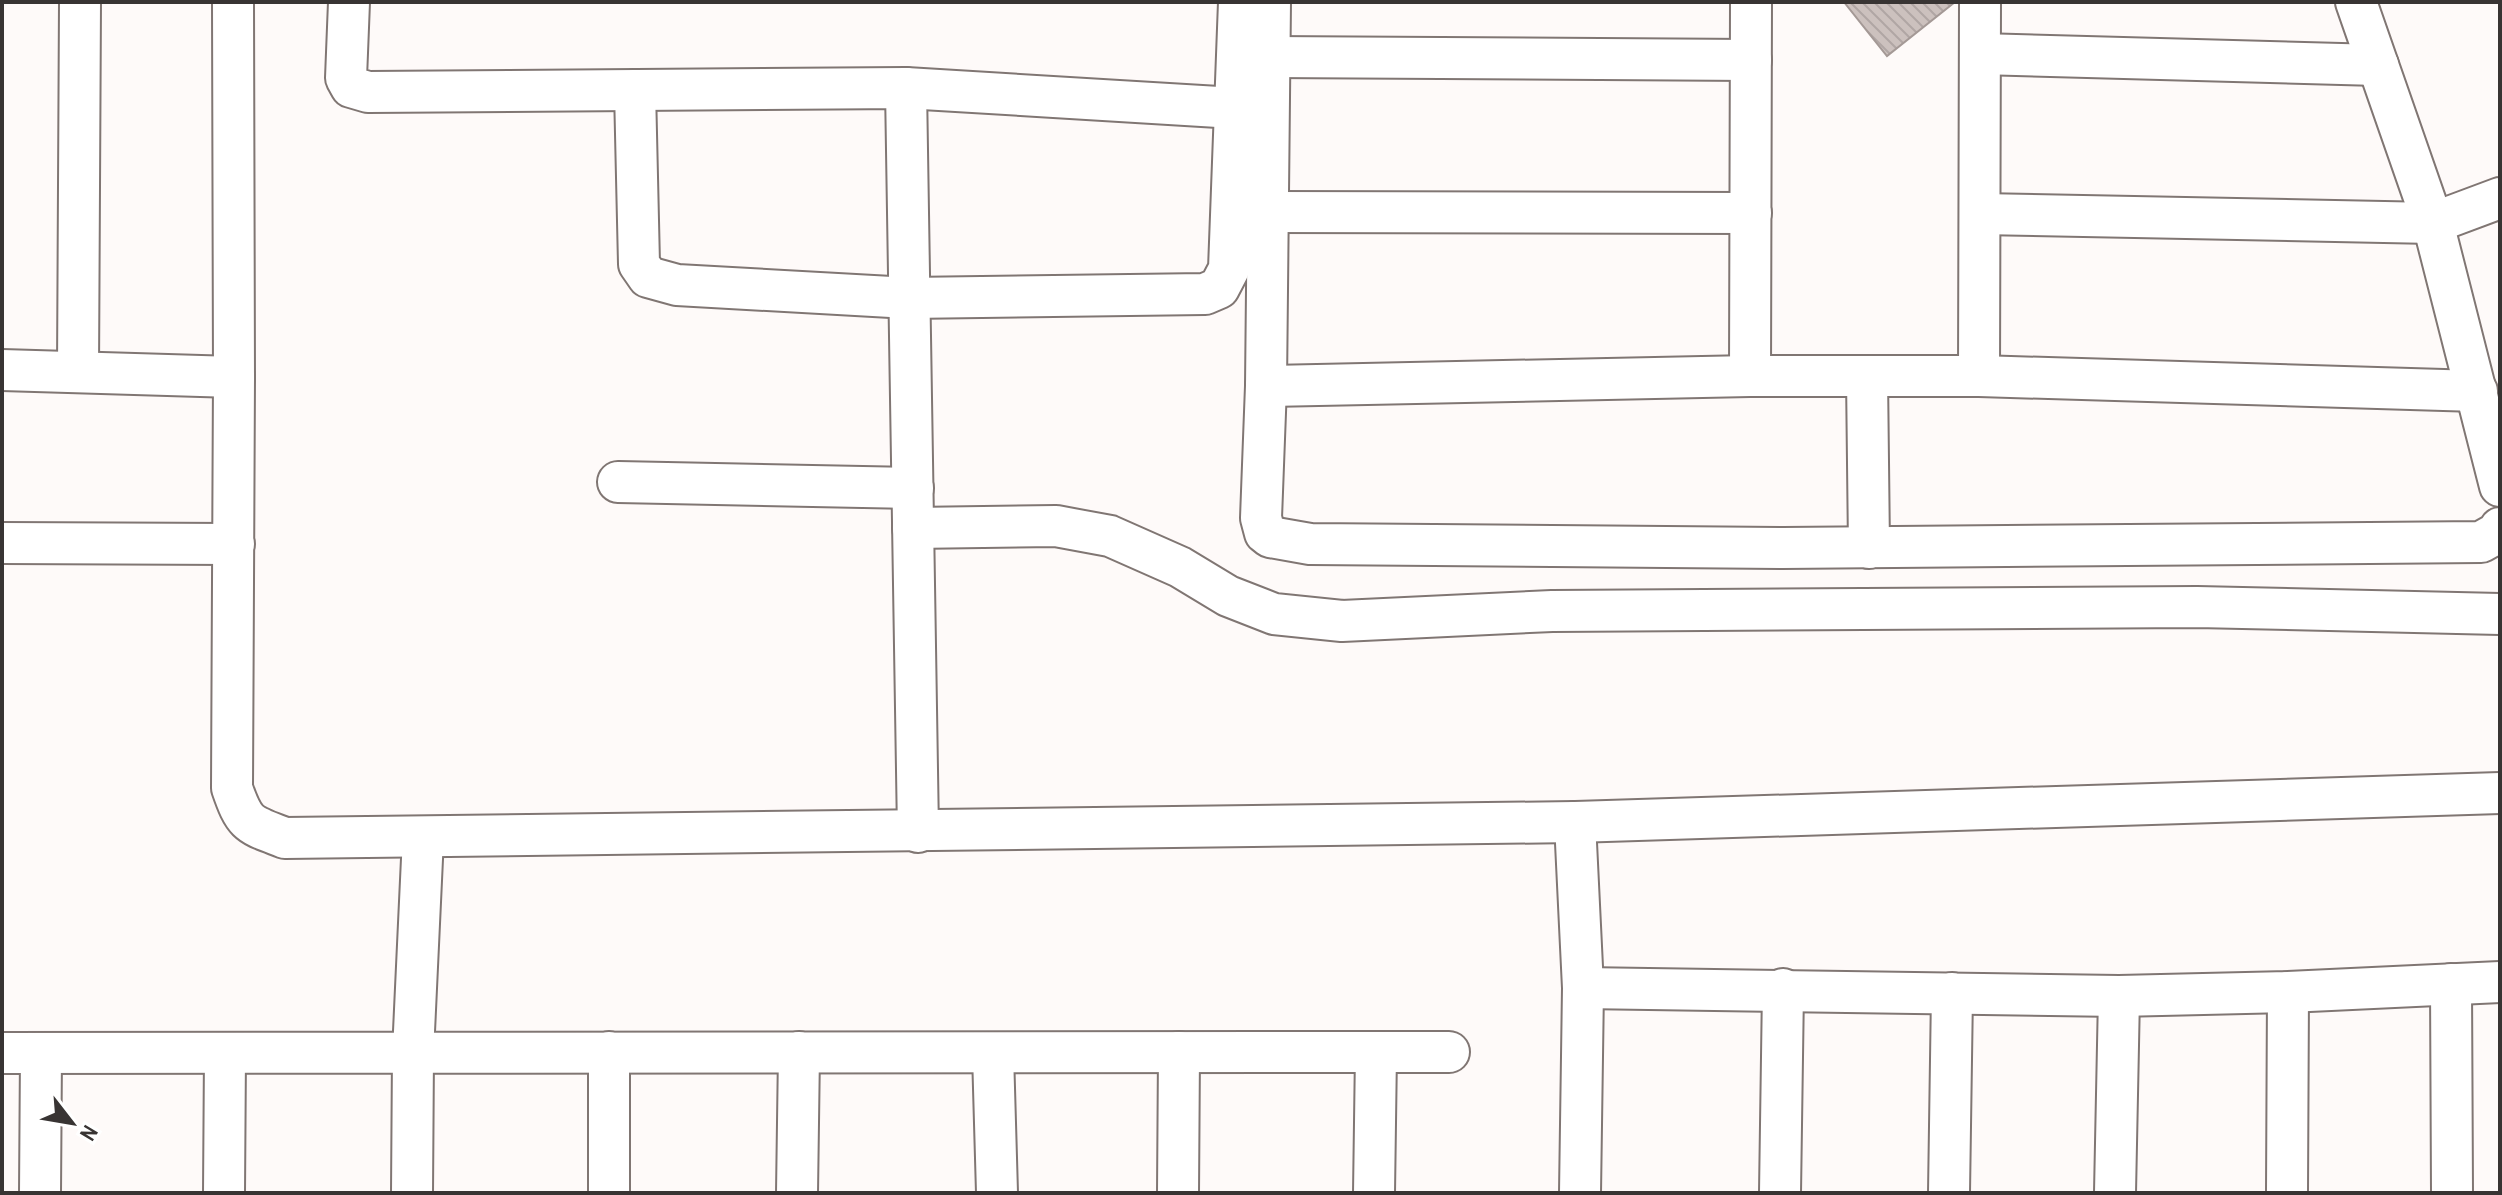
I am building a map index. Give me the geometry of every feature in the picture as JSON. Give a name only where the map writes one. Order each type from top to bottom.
[{"type":"street","points":[[78,371],[80,2]]},
{"type":"street","points":[[233,2],[232,788],[241,814],[254,826],[285,838],[1575,822],[2500,793]]},
{"type":"street","points":[[349,2],[346,78],[351,87],[368,92],[906,88],[1235,108]]},
{"type":"street","points":[[635,90],[639,264],[648,277],[677,285],[909,298],[1205,294],[1219,288],[1229,269],[1239,2]]},
{"type":"street","points":[[1270,2],[1266,386],[1261,518],[1265,533],[1270,537],[1310,544],[1869,548],[2481,542],[2500,528]]},
{"type":"street","points":[[1750,376],[1751,2]]},
{"type":"street","points":[[1979,376],[1980,2]]},
{"type":"street","points":[[2356,2],[2433,223],[2500,486]]},
{"type":"street","points":[[1980,54],[2378,65]]},
{"type":"street","points":[[1268,57],[1751,60]]},
{"type":"street","points":[[906,88],[918,832]]},
{"type":"street","points":[[1980,214],[2433,223],[2500,198]]},
{"type":"street","points":[[1267,212],[1751,213]]},
{"type":"street","points":[[2,370],[234,377]]},
{"type":"street","points":[[1266,386],[1750,376],[1979,376],[2477,391]]},
{"type":"street","points":[[1867,376],[1869,548]]},
{"type":"street","points":[[618,482],[913,488]]},
{"type":"street","points":[[913,528],[1056,526],[1110,536],[1180,567],[1228,596],[1274,614],[1342,621],[1552,611],[2181,607],[2500,614]]},
{"type":"street","points":[[2,543],[234,544]]},
{"type":"street","points":[[1575,822],[1583,988],[1580,1193]]},
{"type":"street","points":[[412,1193],[413,1053],[423,837]]},
{"type":"street","points":[[1583,988],[2119,996],[2500,982]]},
{"type":"street","points":[[2451,984],[2452,1193]]},
{"type":"street","points":[[1780,1193],[1783,989]]},
{"type":"street","points":[[2287,1193],[2288,992]]},
{"type":"street","points":[[1949,1193],[1952,993]]},
{"type":"street","points":[[2115,1193],[2119,996]]},
{"type":"street","points":[[609,1052],[609,1193]]},
{"type":"street","points":[[797,1193],[799,1052]]},
{"type":"street","points":[[1178,1193],[1179,1052]]},
{"type":"street","points":[[1374,1193],[1376,1052]]},
{"type":"street","points":[[40,1193],[21,1053],[1449,1052]]},
{"type":"street","points":[[224,1193],[225,1053]]},
{"type":"street","points":[[993,1053],[997,1193]]},
{"type":"building","points":[[1844,2],[1955,2],[1887,56]]}]
